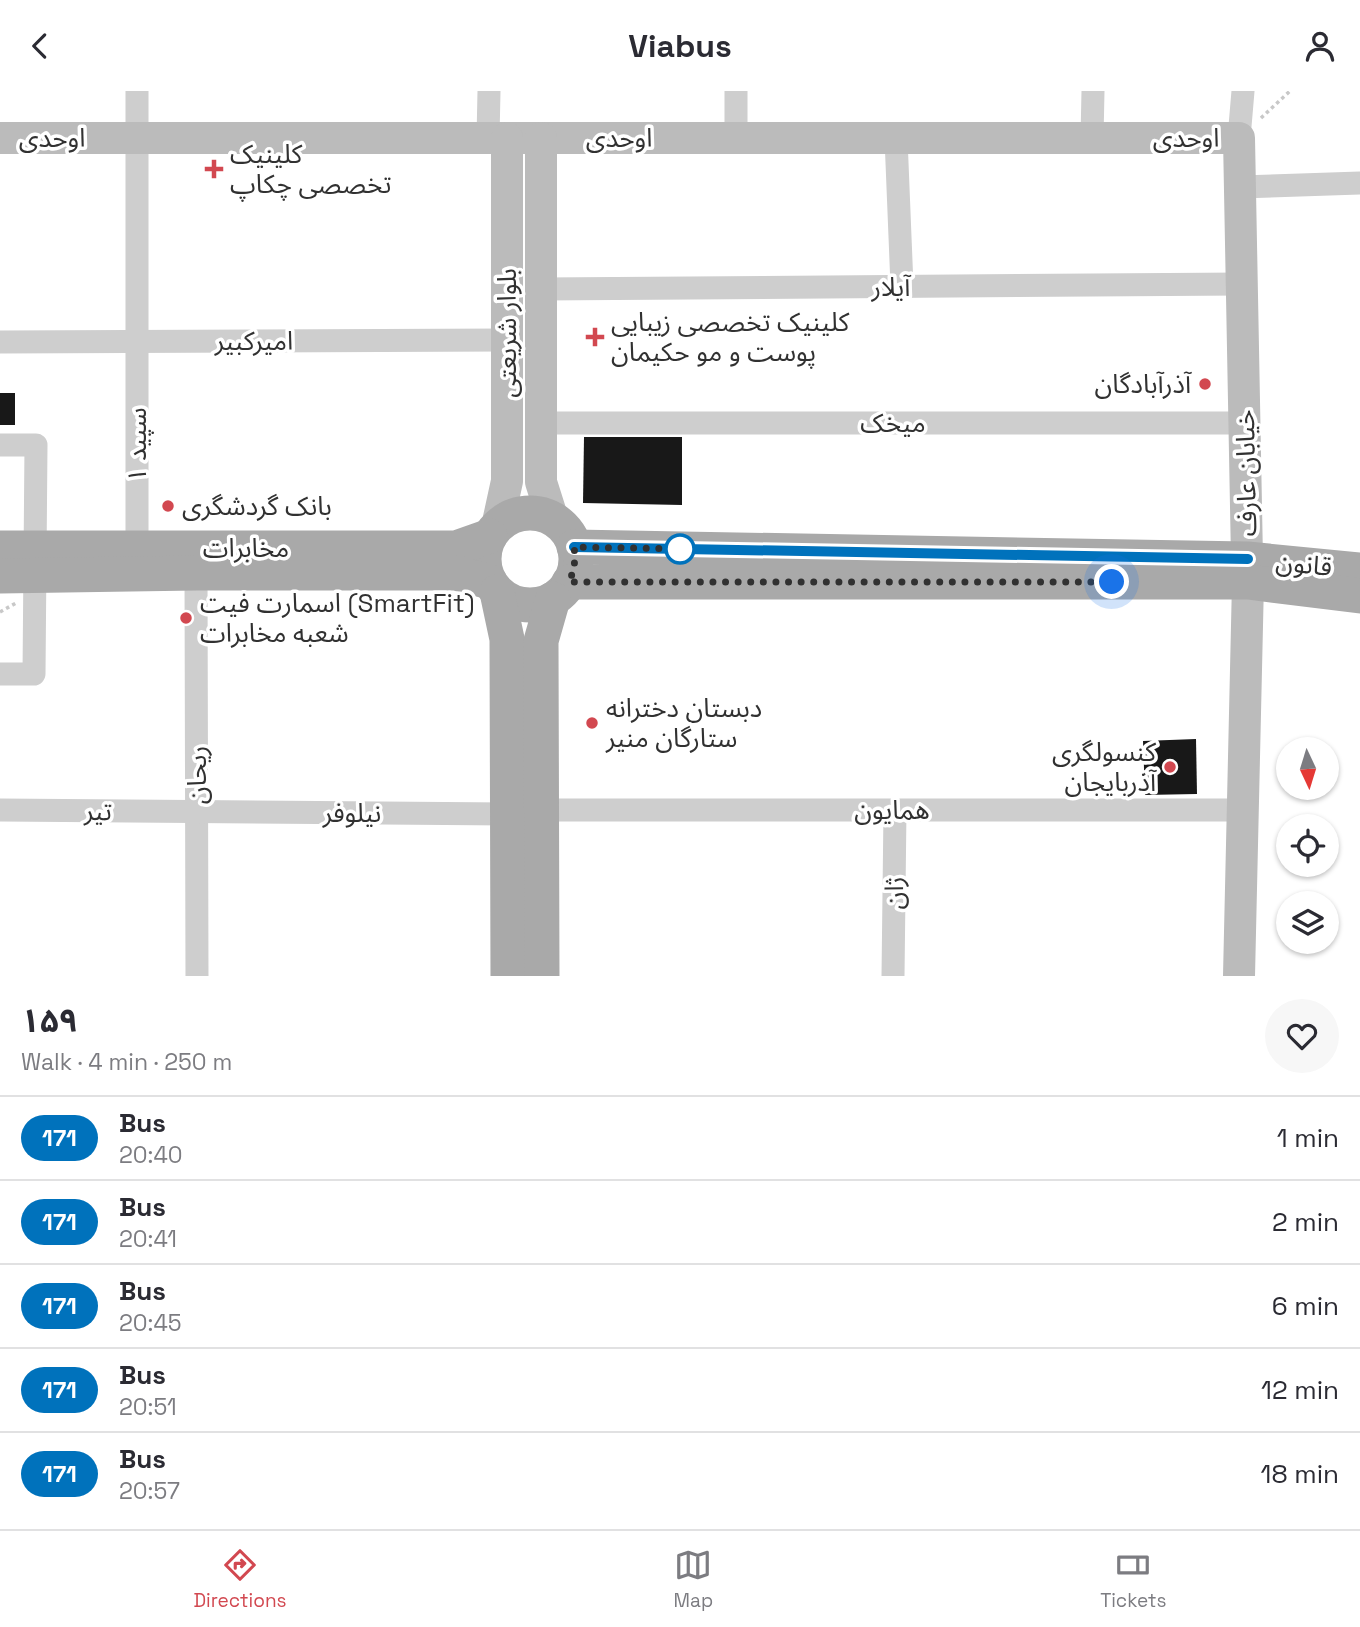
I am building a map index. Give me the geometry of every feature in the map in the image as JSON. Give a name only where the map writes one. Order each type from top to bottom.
[{"type":"main road","points":[[508,976],[524,812],[541,641],[561,591],[574,571],[576,559],[570,536],[562,527],[542,515],[530,513],[507,520],[493,532],[485,547],[484,559],[485,571],[493,587],[507,639],[524,812],[542,976]]},
{"type":"main road","name":"مخابرات","points":[[0,576],[34,562],[137,548],[456,548],[493,532]]},
{"type":"main road","points":[[574,547],[1248,570]]},
{"type":"main road","name":"مخابرات","points":[[0,548],[34,562],[196,573],[456,573],[493,587]]},
{"type":"main road","points":[[493,587],[506,599],[529,605],[541,604],[561,591],[1248,570]]},
{"type":"main road","name":"قانون","points":[[1248,570],[1360,570]]},
{"type":"main road","name":"قانون","points":[[1248,570],[1360,596]]},
{"type":"street","name":"سپید ۱","points":[[137,91],[137,548]]},
{"type":"street","points":[[489,91],[497,138]]},
{"type":"street","points":[[736,138],[737,91]]},
{"type":"street","points":[[1092,138],[1093,91]]},
{"type":"street","points":[[1239,138],[1243,91]]},
{"type":"street","name":"اوحدی","points":[[0,138],[1239,138]]},
{"type":"street","name":"بلوار شریعتى","points":[[493,532],[507,481],[507,341],[497,138]]},
{"type":"street","name":"بلوار شریعتى","points":[[541,138],[541,482],[553,520]]},
{"type":"street","points":[[896,138],[902,286]]},
{"type":"street","name":"خیابان عارف","points":[[1239,138],[1248,570],[1239,976]]},
{"type":"street","points":[[1240,187],[1360,183]]},
{"type":"street","name":"آیلار","points":[[541,289],[1242,284]]},
{"type":"street","name":"امیرکبیر","points":[[0,342],[507,341]]},
{"type":"street","name":"میخک","points":[[541,423],[1245,423]]},
{"type":"street","points":[[0,445],[36,445],[34,674],[0,674]]},
{"type":"street","name":"ریحان","points":[[196,573],[197,976]]},
{"type":"street","name":"تیر","points":[[0,810],[197,812]]},
{"type":"street","name":"ژان","points":[[893,976],[895,810]]},
{"type":"street","name":"همایون","points":[[524,812],[1243,810]]},
{"type":"street","name":"نیلوفر","points":[[197,812],[524,812]]},
{"type":"path","points":[[1239,138],[1290,91]]},
{"type":"building","points":[[0,393],[15,393],[15,425],[0,425]]},
{"type":"building","points":[[584,437],[682,437],[682,505],[583,503]]},
{"type":"building","name":"کنسولگری آذربایجان","points":[[1196,739],[1197,794],[1145,795],[1143,741]]},
{"type":"bus line","name":"171","points":[[574,547],[1248,559]]},
{"type":"place","name":"کلينيک تخصصی چکاپ","points":[[214,169]]},
{"type":"place","name":"کلینیک تخصصی زیبایی پوست و مو حکیمان","points":[[595,337]]},
{"type":"place","name":"آذرآبادگان","points":[[1205,384]]},
{"type":"place","name":"بانک گردشگری","points":[[168,506]]},
{"type":"place","name":"اسمارت فیت (SmartFit) شعبه مخابرات","points":[[186,618]]},
{"type":"place","name":"دبستان دخترانه ستارگان منیر","points":[[592,723]]},
{"type":"place","name":"کنسولگری آذربایجان","points":[[1170,767]]},
{"type":"route","points":[[680,549],[574,547],[576,559],[569,582],[1112,582]]}]
